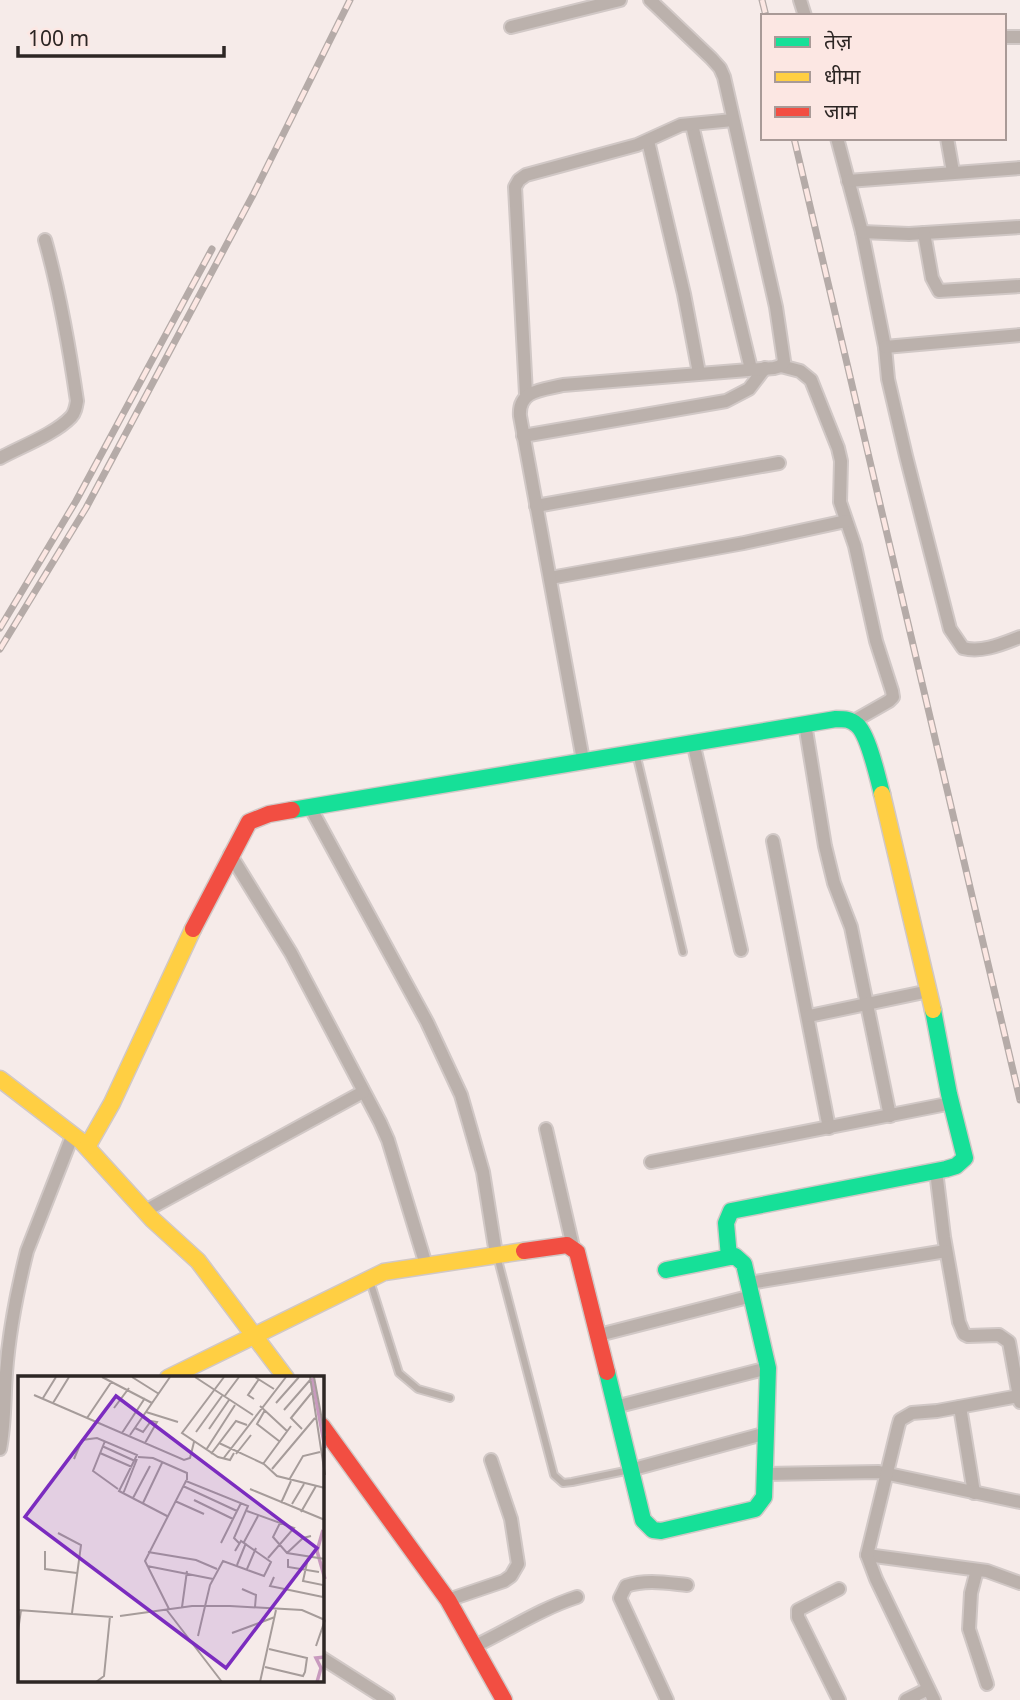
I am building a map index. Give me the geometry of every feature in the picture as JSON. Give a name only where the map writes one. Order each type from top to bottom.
[{"type":"street","points":[[511,27],[620,0]]},
{"type":"street","points":[[650,0],[720,68],[724,77],[776,307],[785,354],[781,366]]},
{"type":"street","points":[[583,760],[519,407],[526,394],[515,187],[526,175],[648,141],[672,128],[733,120]]},
{"type":"street","points":[[692,125],[751,369]]},
{"type":"street","points":[[838,140],[862,232],[886,347],[888,379],[950,629],[963,648],[972,651],[1020,637]]},
{"type":"street","points":[[947,140],[953,172]]},
{"type":"street","points":[[648,141],[684,294],[699,373]]},
{"type":"street","points":[[848,181],[1020,168]]},
{"type":"street","points":[[862,232],[924,233],[1020,227]]},
{"type":"street","points":[[924,233],[932,278],[939,291],[1020,286]]},
{"type":"street","points":[[0,458],[59,426],[72,416],[77,401],[60,293],[45,240]]},
{"type":"street","points":[[886,347],[1020,335]]},
{"type":"street","points":[[87,1147],[112,1103],[177,960],[249,822],[269,814],[635,751],[836,719],[854,721],[893,697],[876,641],[855,546],[839,495],[841,461],[811,380],[800,371],[781,366],[562,385],[526,394]]},
{"type":"street","points":[[523,436],[726,401],[749,389],[765,368]]},
{"type":"street","points":[[536,506],[779,463]]},
{"type":"street","points":[[550,578],[744,543],[846,521]]},
{"type":"street","points":[[729,1257],[726,1223],[731,1211],[936,1171],[956,1166],[965,1157],[929,990],[876,769],[865,734],[854,721]]},
{"type":"street","points":[[805,724],[829,863],[851,927],[890,1115]]},
{"type":"street","points":[[693,742],[741,950]]},
{"type":"street","points":[[310,807],[427,1022],[461,1095],[483,1172],[496,1254]]},
{"type":"street","points":[[773,841],[829,1128]]},
{"type":"street","points":[[230,854],[291,953],[388,1140],[426,1265]]},
{"type":"street","points":[[808,1016],[929,990]]},
{"type":"street","points":[[0,1079],[73,1134],[145,1211],[198,1261],[284,1376]]},
{"type":"street","points":[[145,1211],[363,1091]]},
{"type":"street","points":[[651,1162],[952,1103]]},
{"type":"street","points":[[546,1129],[573,1247],[578,1253],[583,1270],[643,1520],[647,1526],[661,1531],[755,1509],[764,1497],[767,1433],[768,1368],[741,1259],[735,1256],[666,1270]]},
{"type":"street","points":[[0,1449],[11,1325],[22,1270],[73,1134]]},
{"type":"street","points":[[906,1700],[931,1694],[867,1555],[900,1420],[912,1413],[1020,1399],[1009,1342],[999,1335],[968,1336],[964,1334],[959,1322],[946,1251],[936,1171]]},
{"type":"street","points":[[172,1376],[384,1272],[561,1245],[573,1247]]},
{"type":"street","points":[[598,1335],[750,1290],[946,1251]]},
{"type":"street","points":[[615,1407],[768,1368]]},
{"type":"street","points":[[960,1407],[974,1493]]},
{"type":"street","points":[[324,1429],[448,1600],[504,1700]]},
{"type":"street","points":[[630,1470],[767,1433]]},
{"type":"street","points":[[448,1600],[504,1581],[511,1576],[518,1564],[511,1519],[491,1460]]},
{"type":"street","points":[[765,1474],[871,1471],[1020,1502]]},
{"type":"street","points":[[867,1555],[977,1570],[1020,1583]]},
{"type":"street","points":[[977,1570],[971,1593],[969,1629],[988,1684]]},
{"type":"street","points":[[667,1700],[620,1598],[626,1586],[645,1581],[687,1586]]},
{"type":"street","points":[[839,1588],[798,1610],[798,1617],[839,1700]]},
{"type":"street","points":[[475,1646],[535,1614],[577,1597]]},
{"type":"street","points":[[324,1659],[388,1700]]},
{"type":"lane","points":[[635,751],[683,952]]},
{"type":"lane","points":[[496,1254],[557,1480],[572,1482],[630,1470]]},
{"type":"lane","points":[[369,1279],[400,1373],[418,1389],[450,1398]]},
{"type":"railway","points":[[0,649],[86,508],[253,195],[350,0]]},
{"type":"railway","points":[[762,0],[766,14]]},
{"type":"railway","points":[[794,140],[1020,1100]]},
{"type":"railway","points":[[0,628],[76,501],[212,249]]},
{"type":"traffic: fast","points":[[292,810],[836,719],[850,720],[861,730],[882,794]]},
{"type":"traffic: fast","points":[[729,1257],[726,1223],[731,1211],[946,1169],[956,1166],[965,1158],[949,1094],[933,1010]]},
{"type":"traffic: fast","points":[[607,1372],[643,1520],[653,1530],[661,1531],[755,1509],[764,1497],[768,1368],[744,1264],[735,1256],[666,1270]]},
{"type":"traffic: slow","points":[[882,794],[933,1010]]},
{"type":"traffic: slow","points":[[87,1147],[112,1103],[193,929]]},
{"type":"traffic: slow","points":[[0,1079],[82,1142],[153,1220],[198,1261],[284,1376]]},
{"type":"traffic: slow","points":[[172,1376],[384,1272],[524,1251]]},
{"type":"traffic: jam","points":[[193,929],[249,822],[269,814],[292,810]]},
{"type":"traffic: jam","points":[[524,1251],[567,1245],[577,1252],[607,1372]]},
{"type":"traffic: jam","points":[[324,1429],[448,1600],[504,1700]]}]
